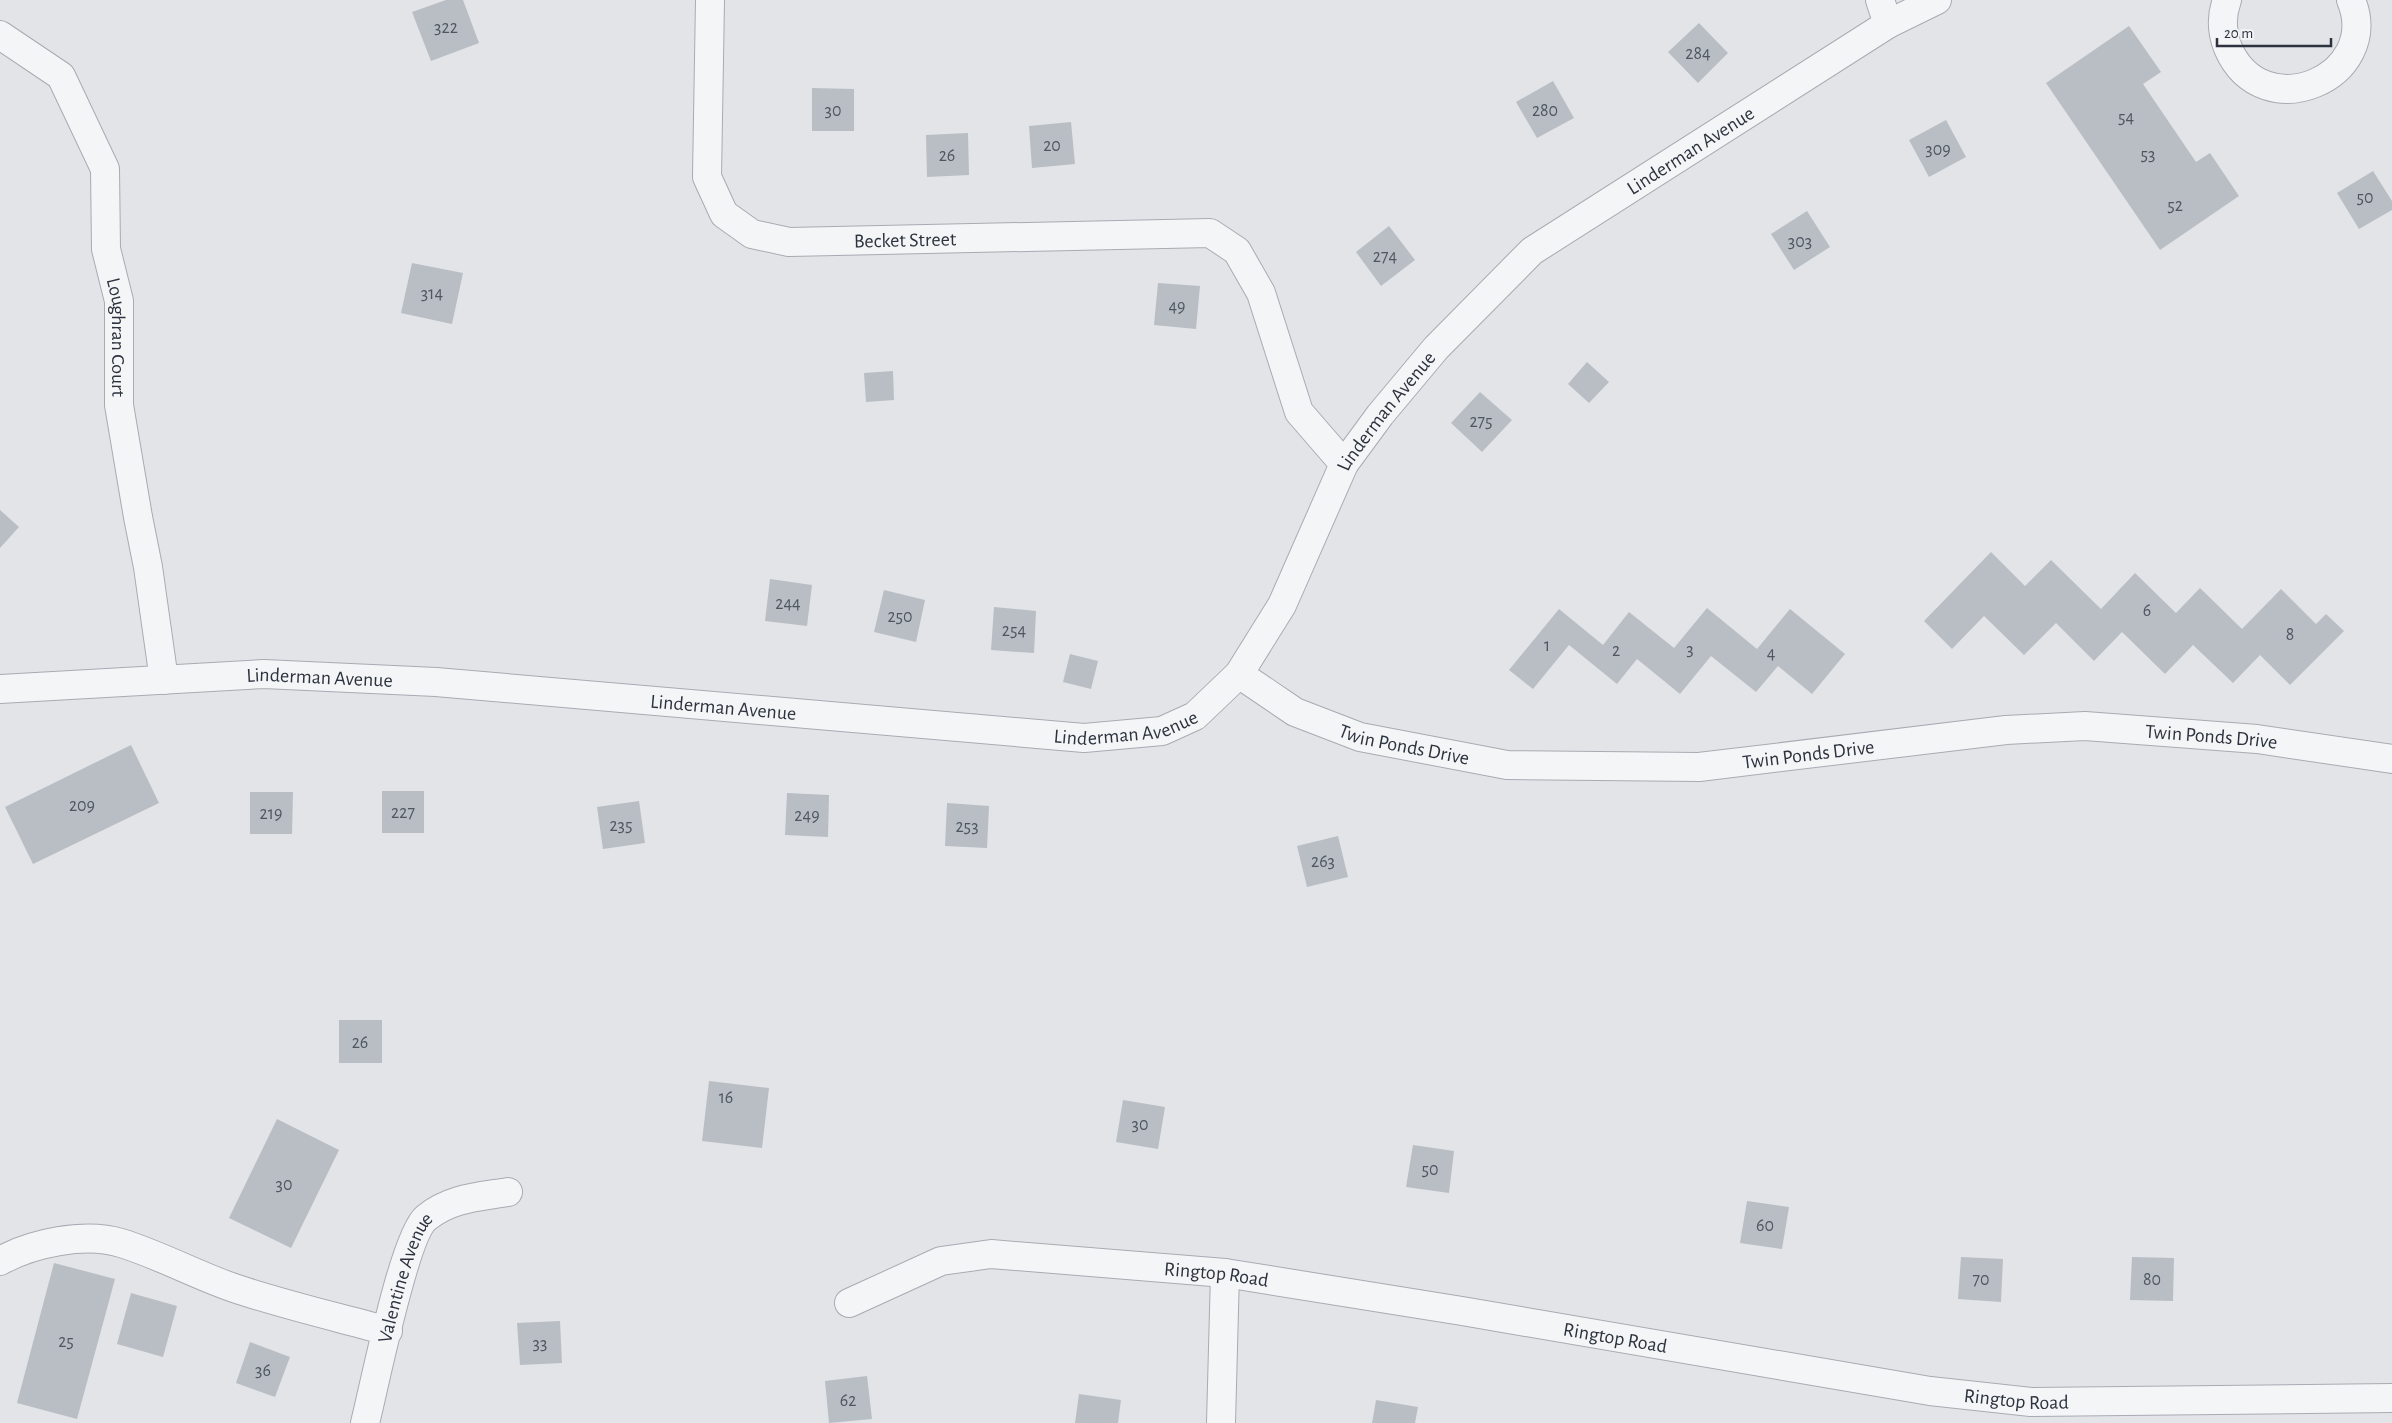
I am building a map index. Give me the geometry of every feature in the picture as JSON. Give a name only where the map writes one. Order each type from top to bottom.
[{"type":"street","name":"Becket Street","points":[[710,0],[707,177],[724,214],[752,234],[789,242],[1210,233],[1237,251],[1261,292],[1266,314],[1299,412],[1344,464]]},
{"type":"street","name":"Linderman Avenue","points":[[0,689],[264,674],[436,682],[1084,738],[1162,731],[1195,716],[1239,674],[1282,605],[1344,464],[1380,415],[1436,348],[1532,252],[1884,12],[1937,0]]},
{"type":"street","points":[[2227,0],[2223,10],[2223,36],[2234,60],[2252,79],[2277,89],[2303,89],[2327,79],[2345,60],[2355,36],[2355,10],[2351,0]]},
{"type":"street","name":"Loughran Court","points":[[0,35],[61,76],[105,169],[106,249],[119,301],[119,405],[148,567],[164,680]]},
{"type":"street","name":"Twin Ponds Drive","points":[[1239,674],[1295,712],[1360,737],[1507,764],[1699,767],[2006,730],[2085,726],[2257,738],[2392,759]]},
{"type":"street","name":"Valentine Avenue","points":[[365,1423],[406,1254],[424,1219],[455,1201],[508,1192]]},
{"type":"street","points":[[0,1261],[45,1243],[86,1239],[120,1242],[235,1288],[388,1331]]},
{"type":"street","name":"Ringtop Road","points":[[849,1303],[941,1261],[990,1254],[1225,1274],[1930,1391],[2031,1412],[2392,1398]]},
{"type":"street","points":[[1221,1423],[1225,1274]]},
{"type":"building","points":[[446,0],[463,0],[479,43],[431,61],[412,12]]},
{"type":"building","points":[[1699,23],[1728,53],[1698,83],[1668,52]]},
{"type":"building","points":[[2129,26],[2161,72],[2143,84],[2196,162],[2210,153],[2239,196],[2160,250],[2046,83]]},
{"type":"building","points":[[1553,81],[1574,118],[1537,138],[1516,102]]},
{"type":"building","points":[[812,88],[854,89],[854,131],[812,131]]},
{"type":"building","points":[[1946,120],[1966,157],[1929,177],[1909,140]]},
{"type":"building","points":[[1071,122],[1075,164],[1032,168],[1029,126]]},
{"type":"building","points":[[968,133],[969,175],[927,177],[926,135]]},
{"type":"building","points":[[2373,171],[2392,201],[2392,210],[2359,229],[2337,193]]},
{"type":"building","points":[[1807,211],[1830,247],[1794,270],[1771,234]]},
{"type":"building","points":[[1389,226],[1415,260],[1381,286],[1356,252]]},
{"type":"building","points":[[412,263],[463,273],[452,324],[401,313]]},
{"type":"building","points":[[1158,283],[1200,286],[1196,329],[1154,325]]},
{"type":"building","points":[[1587,362],[1609,382],[1589,403],[1568,384]]},
{"type":"building","points":[[893,371],[894,400],[866,402],[864,373]]},
{"type":"building","points":[[1480,392],[1512,420],[1482,452],[1451,423]]},
{"type":"building","points":[[0,510],[19,527],[0,548]]},
{"type":"building","points":[[1991,552],[2025,586],[2051,560],[2101,609],[2135,573],[2176,613],[2200,588],[2242,629],[2281,589],[2316,624],[2326,614],[2344,631],[2290,685],[2260,655],[2233,683],[2193,645],[2165,674],[2122,632],[2094,661],[2056,623],[2024,655],[1984,616],[1952,649],[1924,621]]},
{"type":"building","points":[[770,579],[812,585],[807,626],[765,621]]},
{"type":"building","points":[[884,590],[925,600],[916,642],[874,632]]},
{"type":"building","points":[[994,607],[1036,611],[1034,653],[991,650]]},
{"type":"building","points":[[1707,608],[1757,649],[1790,609],[1845,654],[1812,694],[1778,666],[1756,692],[1711,656],[1680,694],[1637,659],[1617,684],[1569,645],[1533,689],[1509,670],[1559,609],[1603,645],[1629,612],[1674,648]]},
{"type":"building","points":[[1070,654],[1098,661],[1091,689],[1063,682]]},
{"type":"building","points":[[131,745],[159,803],[33,864],[5,807]]},
{"type":"building","points":[[382,791],[424,791],[424,833],[382,833]]},
{"type":"building","points":[[250,792],[293,792],[292,834],[250,834]]},
{"type":"building","points":[[787,793],[829,795],[828,837],[785,835]]},
{"type":"building","points":[[639,801],[645,843],[603,849],[597,807]]},
{"type":"building","points":[[947,803],[989,806],[987,848],[945,846]]},
{"type":"building","points":[[1338,836],[1348,877],[1307,887],[1297,846]]},
{"type":"building","points":[[339,1020],[382,1020],[382,1063],[339,1063]]},
{"type":"building","points":[[709,1081],[769,1088],[762,1148],[702,1141]]},
{"type":"building","points":[[1123,1100],[1165,1107],[1158,1149],[1116,1142]]},
{"type":"building","points":[[277,1119],[339,1150],[291,1248],[229,1218]]},
{"type":"building","points":[[1413,1145],[1454,1151],[1449,1193],[1406,1187]]},
{"type":"building","points":[[1747,1201],[1789,1207],[1782,1249],[1740,1243]]},
{"type":"building","points":[[1961,1257],[2003,1259],[2001,1302],[1958,1299]]},
{"type":"building","points":[[2132,1257],[2174,1258],[2173,1301],[2130,1300]]},
{"type":"building","points":[[54,1263],[115,1279],[77,1419],[17,1403]]},
{"type":"building","points":[[131,1293],[177,1306],[163,1357],[117,1344]]},
{"type":"building","points":[[560,1321],[562,1363],[520,1365],[517,1323]]},
{"type":"building","points":[[250,1342],[290,1357],[275,1397],[236,1383]]},
{"type":"building","points":[[867,1376],[872,1419],[829,1423],[825,1381]]},
{"type":"building","points":[[1079,1394],[1121,1400],[1118,1423],[1075,1423]]},
{"type":"building","points":[[1376,1400],[1418,1407],[1415,1423],[1372,1423]]}]
